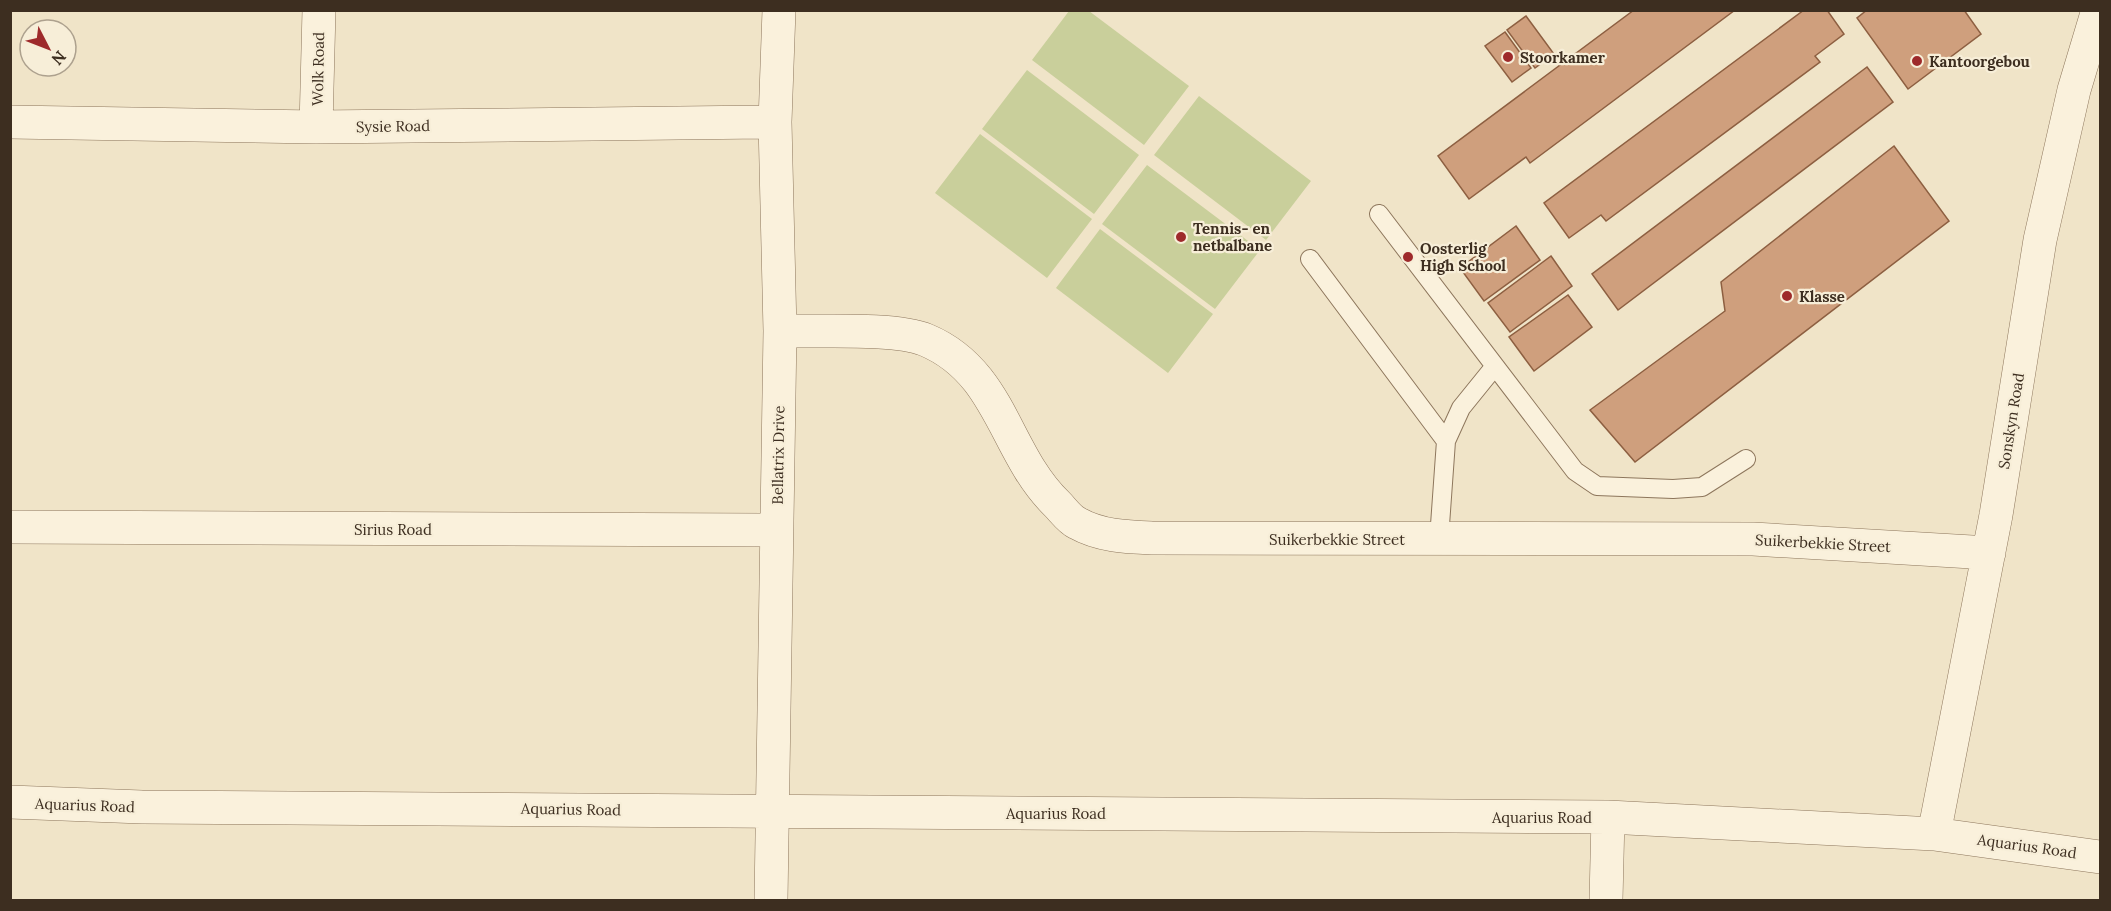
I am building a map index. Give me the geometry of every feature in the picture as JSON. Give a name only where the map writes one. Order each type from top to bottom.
[{"type":"street","name":"Wolk Road","points":[[316,127],[319,10]]},
{"type":"street","name":"Bellatrix Drive","points":[[771,900],[780,331],[775,122],[779,10]]},
{"type":"street","name":"Sonskyn Road","points":[[1934,834],[1989,553],[2040,240],[2074,90],[2098,10]]},
{"type":"street","name":"Sysie Road","points":[[10,122],[316,127],[775,122]]},
{"type":"street","name":"Suikerbekkie Street","points":[[780,331],[881,333],[924,339],[946,350],[964,363],[990,393],[1030,470],[1051,498],[1075,522],[1102,533],[1152,538],[1753,539],[1989,553]]},
{"type":"street","name":"Sirius Road","points":[[10,527],[776,531]]},
{"type":"street","name":"Aquarius Road","points":[[10,802],[142,807],[1608,817],[1934,834],[2100,857]]},
{"type":"street","points":[[1606,900],[1608,817]]},
{"type":"lane","points":[[1379,214],[1575,471],[1597,486],[1673,489],[1702,487],[1746,459]]},
{"type":"lane","points":[[1310,259],[1446,441]]},
{"type":"lane","points":[[1439,539],[1446,441],[1461,408],[1494,366]]},
{"type":"green space","points":[[1069,11],[1089,11],[1189,86],[1144,145],[1032,60]]},
{"type":"green space","points":[[1027,70],[1139,155],[1094,214],[982,129]]},
{"type":"green space","name":"Tennis- en netbalbane","points":[[1199,96],[1311,181],[1266,240],[1154,155]]},
{"type":"green space","points":[[980,134],[1092,219],[1047,278],[935,193]]},
{"type":"green space","name":"Tennis- en netbalbane","points":[[1147,165],[1260,250],[1215,309],[1102,224]]},
{"type":"green space","name":"Tennis- en netbalbane","points":[[1100,229],[1213,314],[1168,373],[1056,288]]},
{"type":"building","points":[[1634,10],[1735,10],[1530,163],[1526,157],[1469,199],[1438,156]]},
{"type":"building","points":[[1804,10],[1827,10],[1844,34],[1815,56],[1820,62],[1606,221],[1601,215],[1569,238],[1544,203]]},
{"type":"building","name":"Kantoorgebou","points":[[1867,10],[1964,10],[1981,34],[1908,89],[1857,18]]},
{"type":"building","points":[[1526,16],[1554,54],[1535,68],[1507,30]]},
{"type":"building","name":"Stoorkamer","points":[[1505,32],[1531,68],[1512,82],[1485,46]]},
{"type":"building","points":[[1867,67],[1893,102],[1618,310],[1592,274]]},
{"type":"building","name":"Klasse","points":[[1894,146],[1949,221],[1635,462],[1590,410],[1725,311],[1721,282]]},
{"type":"building","points":[[1516,226],[1540,260],[1484,301],[1460,268]]},
{"type":"building","points":[[1551,256],[1572,286],[1510,332],[1488,303]]},
{"type":"building","points":[[1568,295],[1592,327],[1534,371],[1509,337]]},
{"type":"place","name":"Stoorkamer","points":[[1508,57]]},
{"type":"place","name":"Kantoorgebou","points":[[1917,61]]},
{"type":"place","name":"Tennis- en netbalbane","points":[[1181,237]]},
{"type":"place","name":"Oosterlig High School","points":[[1408,257]]},
{"type":"place","name":"Klasse","points":[[1787,296]]}]
